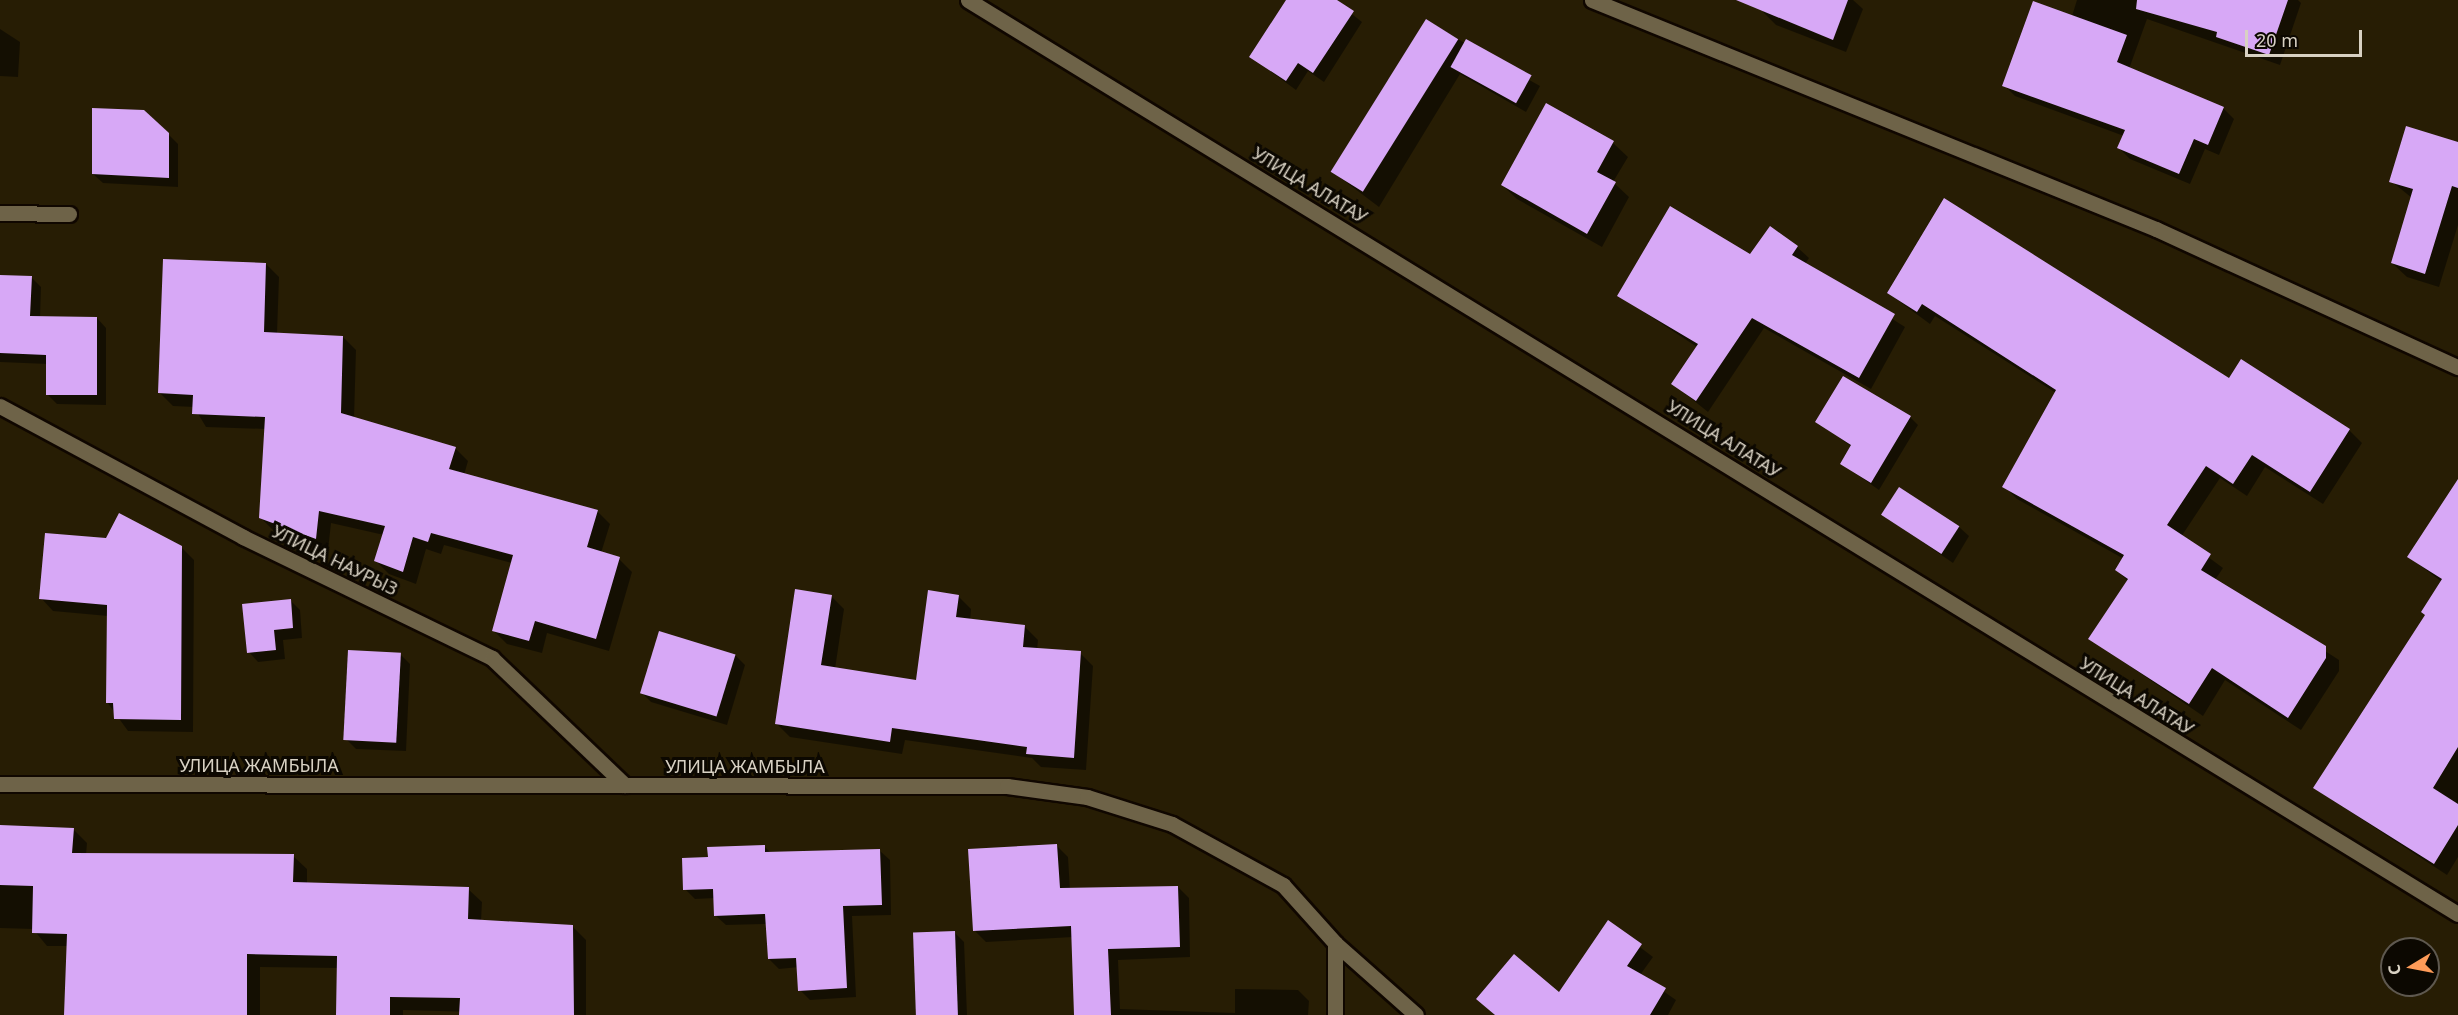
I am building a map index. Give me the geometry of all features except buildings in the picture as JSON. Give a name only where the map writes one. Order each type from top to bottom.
[{"type":"street","name":"УЛИЦА АЛАТАУ","points":[[968,0],[2458,914]]},
{"type":"street","points":[[1592,0],[2156,229],[2458,367]]},
{"type":"street","points":[[0,213],[69,214]]},
{"type":"street","name":"УЛИЦА НАУРЫЗ","points":[[0,406],[243,537],[492,658],[625,785]]},
{"type":"street","name":"УЛИЦА ЖАМБЫЛА","points":[[0,784],[1007,786],[1087,797],[1172,824],[1282,885],[1335,943],[1416,1015]]},
{"type":"street","points":[[1335,943],[1335,1015]]}]
